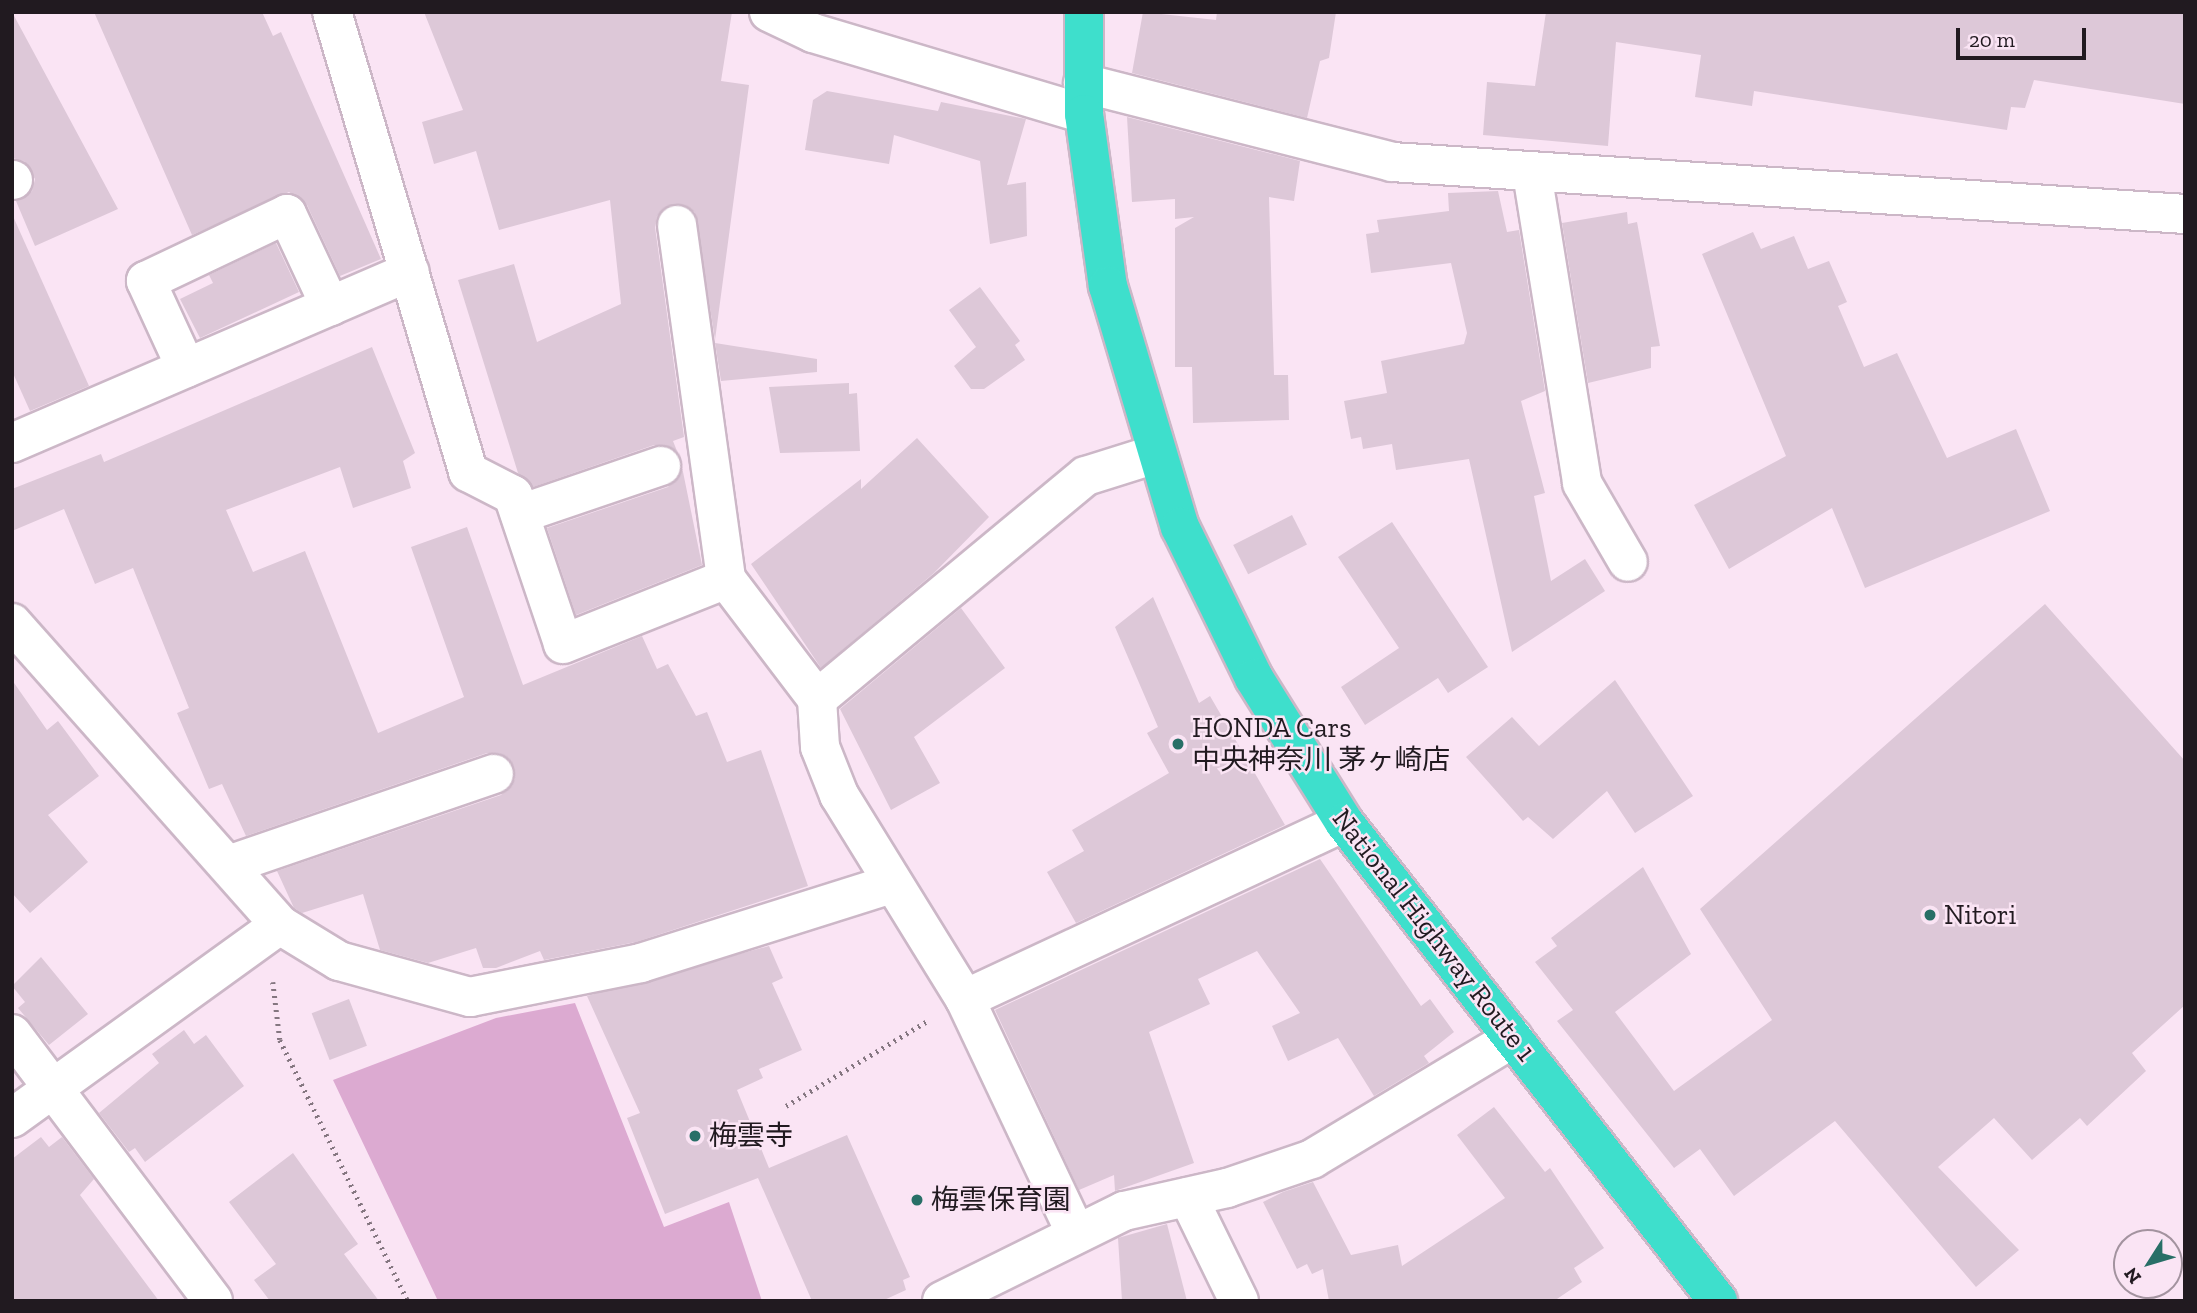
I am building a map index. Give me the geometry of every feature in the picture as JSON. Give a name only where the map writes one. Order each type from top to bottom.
[{"type":"highway","name":"National Highway Route 1","points":[[1084,12],[1084,98],[1108,286],[1180,527],[1254,678],[1344,822],[1718,1301]]},
{"type":"street","points":[[332,12],[468,472],[513,495],[563,644],[726,579]]},
{"type":"street","points":[[769,12],[813,33],[1084,98],[1392,162],[2185,214]]},
{"type":"street","points":[[1532,173],[1582,482],[1628,562]]},
{"type":"street","points":[[186,368],[146,281],[287,214],[330,306]]},
{"type":"street","points":[[677,225],[726,579],[817,699],[820,747],[839,795],[965,999],[1075,1232]]},
{"type":"street","points":[[12,443],[410,272]]},
{"type":"street","points":[[817,699],[1086,476],[1156,454]]},
{"type":"street","points":[[520,514],[661,466]]},
{"type":"street","points":[[12,623],[228,865],[274,930],[339,961],[470,998],[641,963],[892,884]]},
{"type":"street","points":[[228,865],[494,774]]},
{"type":"street","points":[[965,999],[1344,822]]},
{"type":"street","points":[[12,1118],[274,930]]},
{"type":"street","points":[[12,1034],[55,1085],[213,1301]]},
{"type":"street","points":[[942,1301],[992,1287],[1075,1232],[1125,1211],[1188,1197],[1312,1159],[1513,1038]]},
{"type":"street","points":[[1188,1197],[1239,1301]]},
{"type":"path","points":[[274,930],[281,1040],[408,1301]]},
{"type":"path","points":[[786,1106],[965,999]]},
{"type":"shaded area","points":[[575,1003],[664,1227],[729,1202],[762,1301],[438,1301],[333,1080],[496,1018]]},
{"type":"building","points":[[12,12],[118,209],[35,246],[16,201],[32,191],[35,179],[24,161],[12,158]]},
{"type":"building","points":[[94,12],[262,12],[273,36],[281,32],[381,259],[340,276],[307,205],[289,192],[192,235]]},
{"type":"building","points":[[424,12],[732,12],[721,81],[749,85],[715,340],[695,212],[673,204],[657,216],[655,227],[684,437],[673,441],[677,451],[654,445],[533,487],[518,473],[458,280],[514,264],[537,342],[621,304],[610,200],[499,230],[476,151],[434,164],[422,122],[463,110]]},
{"type":"building","points":[[1143,12],[1216,20],[1217,12],[1336,12],[1329,58],[1320,61],[1307,118],[1132,73]]},
{"type":"building","points":[[1546,12],[2185,12],[2185,104],[2034,80],[2025,108],[2011,107],[2007,130],[1754,91],[1752,106],[1695,97],[1701,55],[1616,42],[1608,146],[1483,135],[1487,82],[1535,86]]},
{"type":"building","points":[[827,91],[938,111],[941,102],[1026,119],[1007,185],[1026,182],[1027,236],[990,244],[980,161],[894,135],[889,164],[805,150],[813,100]]},
{"type":"building","points":[[1127,117],[1300,161],[1294,201],[1269,197],[1274,375],[1288,375],[1289,420],[1193,423],[1192,367],[1175,367],[1175,228],[1194,217],[1175,219],[1175,199],[1132,202]]},
{"type":"building","points":[[1498,191],[1507,232],[1519,230],[1545,391],[1521,401],[1545,493],[1534,496],[1551,581],[1585,559],[1605,591],[1512,652],[1469,459],[1396,470],[1392,444],[1363,449],[1361,437],[1351,439],[1344,401],[1387,393],[1381,361],[1464,344],[1467,333],[1451,263],[1371,273],[1366,234],[1379,232],[1377,220],[1449,211],[1448,193]]},
{"type":"building","points":[[1627,212],[1628,224],[1637,222],[1660,346],[1651,347],[1651,368],[1588,383],[1562,223]]},
{"type":"building","points":[[12,214],[89,386],[30,411],[12,371]]},
{"type":"building","points":[[1753,232],[1761,249],[1794,236],[1808,269],[1829,261],[1847,302],[1838,306],[1864,367],[1897,353],[1947,458],[2016,429],[2050,511],[1865,588],[1832,508],[1729,569],[1694,505],[1786,456],[1702,254]]},
{"type":"building","points":[[276,243],[299,292],[200,338],[180,299],[213,283],[209,275]]},
{"type":"building","points":[[980,287],[1020,341],[1015,345],[1025,360],[984,389],[971,389],[954,366],[976,347],[949,310]]},
{"type":"building","points":[[715,343],[817,359],[817,372],[721,381]]},
{"type":"building","points":[[372,347],[415,453],[403,461],[411,488],[353,508],[340,467],[226,510],[253,572],[305,551],[378,733],[464,697],[411,547],[467,527],[523,685],[642,636],[657,669],[668,664],[696,716],[707,712],[727,762],[761,750],[808,886],[636,942],[544,960],[540,951],[496,968],[483,968],[476,948],[428,963],[380,950],[363,894],[302,913],[294,908],[277,871],[501,795],[515,779],[514,766],[499,753],[487,753],[246,836],[222,784],[209,789],[177,713],[189,708],[133,568],[95,584],[64,509],[12,531],[12,489],[101,454],[104,462]]},
{"type":"building","points":[[849,383],[849,394],[857,393],[860,451],[780,453],[769,387]]},
{"type":"building","points":[[917,438],[989,517],[934,573],[821,668],[751,564],[861,479],[861,489]]},
{"type":"building","points":[[682,467],[702,565],[576,615],[547,528],[668,487]]},
{"type":"building","points":[[1292,515],[1307,544],[1248,574],[1233,545]]},
{"type":"building","points":[[1392,522],[1488,667],[1448,693],[1438,678],[1365,725],[1341,687],[1399,648],[1338,557]]},
{"type":"building","points":[[1153,597],[1199,703],[1210,696],[1285,825],[1076,923],[1047,872],[1084,851],[1072,830],[1169,773],[1147,733],[1158,727],[1115,627]]},
{"type":"building","name":"Nitori","points":[[2045,604],[2185,761],[2185,1005],[2132,1053],[2146,1071],[2087,1126],[2080,1118],[2032,1160],[1994,1118],[1938,1167],[2019,1250],[1976,1287],[1835,1121],[1734,1196],[1700,1149],[1674,1168],[1557,1021],[1573,1010],[1535,962],[1557,946],[1551,938],[1643,867],[1691,954],[1615,1012],[1674,1091],[1772,1020],[1700,909]]},
{"type":"building","points":[[961,608],[1005,668],[914,737],[940,783],[891,810],[840,709]]},
{"type":"building","points":[[12,680],[47,730],[58,721],[99,776],[48,815],[88,862],[30,913],[12,893]]},
{"type":"building","points":[[1615,680],[1693,796],[1635,833],[1607,791],[1553,839],[1528,817],[1523,821],[1466,757],[1512,717],[1539,746]]},
{"type":"building","points":[[1320,859],[1421,1006],[1430,999],[1454,1032],[1424,1056],[1429,1063],[1374,1096],[1338,1038],[1288,1061],[1272,1026],[1300,1013],[1257,951],[1198,979],[1210,1004],[1149,1032],[1194,1163],[1115,1191],[1114,1175],[1079,1190],[995,1010]]},
{"type":"building","points":[[769,946],[783,978],[772,983],[802,1050],[759,1069],[763,1078],[737,1090],[769,1168],[847,1135],[910,1277],[903,1280],[906,1290],[882,1301],[812,1301],[758,1178],[665,1214],[627,1118],[640,1113],[587,996]]},
{"type":"building","points":[[41,957],[88,1014],[49,1045],[18,1008],[25,1002],[12,986]]},
{"type":"building","points":[[349,999],[367,1046],[330,1060],[312,1013]]},
{"type":"building","points":[[184,1030],[194,1044],[206,1035],[244,1086],[145,1162],[135,1148],[129,1152],[99,1113],[159,1063],[152,1054]]},
{"type":"building","points":[[1494,1107],[1545,1172],[1550,1168],[1604,1248],[1574,1268],[1582,1282],[1554,1301],[1329,1301],[1323,1269],[1312,1274],[1307,1264],[1297,1269],[1263,1202],[1283,1192],[1313,1182],[1351,1255],[1398,1245],[1402,1266],[1505,1198],[1457,1135]]},
{"type":"building","points":[[41,1137],[49,1147],[62,1137],[94,1179],[80,1195],[159,1301],[12,1301],[12,1159]]},
{"type":"building","points":[[293,1153],[358,1244],[344,1254],[379,1301],[270,1301],[254,1280],[276,1264],[229,1202]]},
{"type":"building","points":[[1167,1224],[1187,1301],[1122,1301],[1118,1238]]},
{"type":"place","name":"HONDA Cars 中央神奈川 茅ヶ崎店","points":[[1178,744]]},
{"type":"place","name":"Nitori","points":[[1930,915]]},
{"type":"place","name":"梅雲寺","points":[[695,1136]]},
{"type":"place","name":"梅雲保育園","points":[[917,1200]]}]
